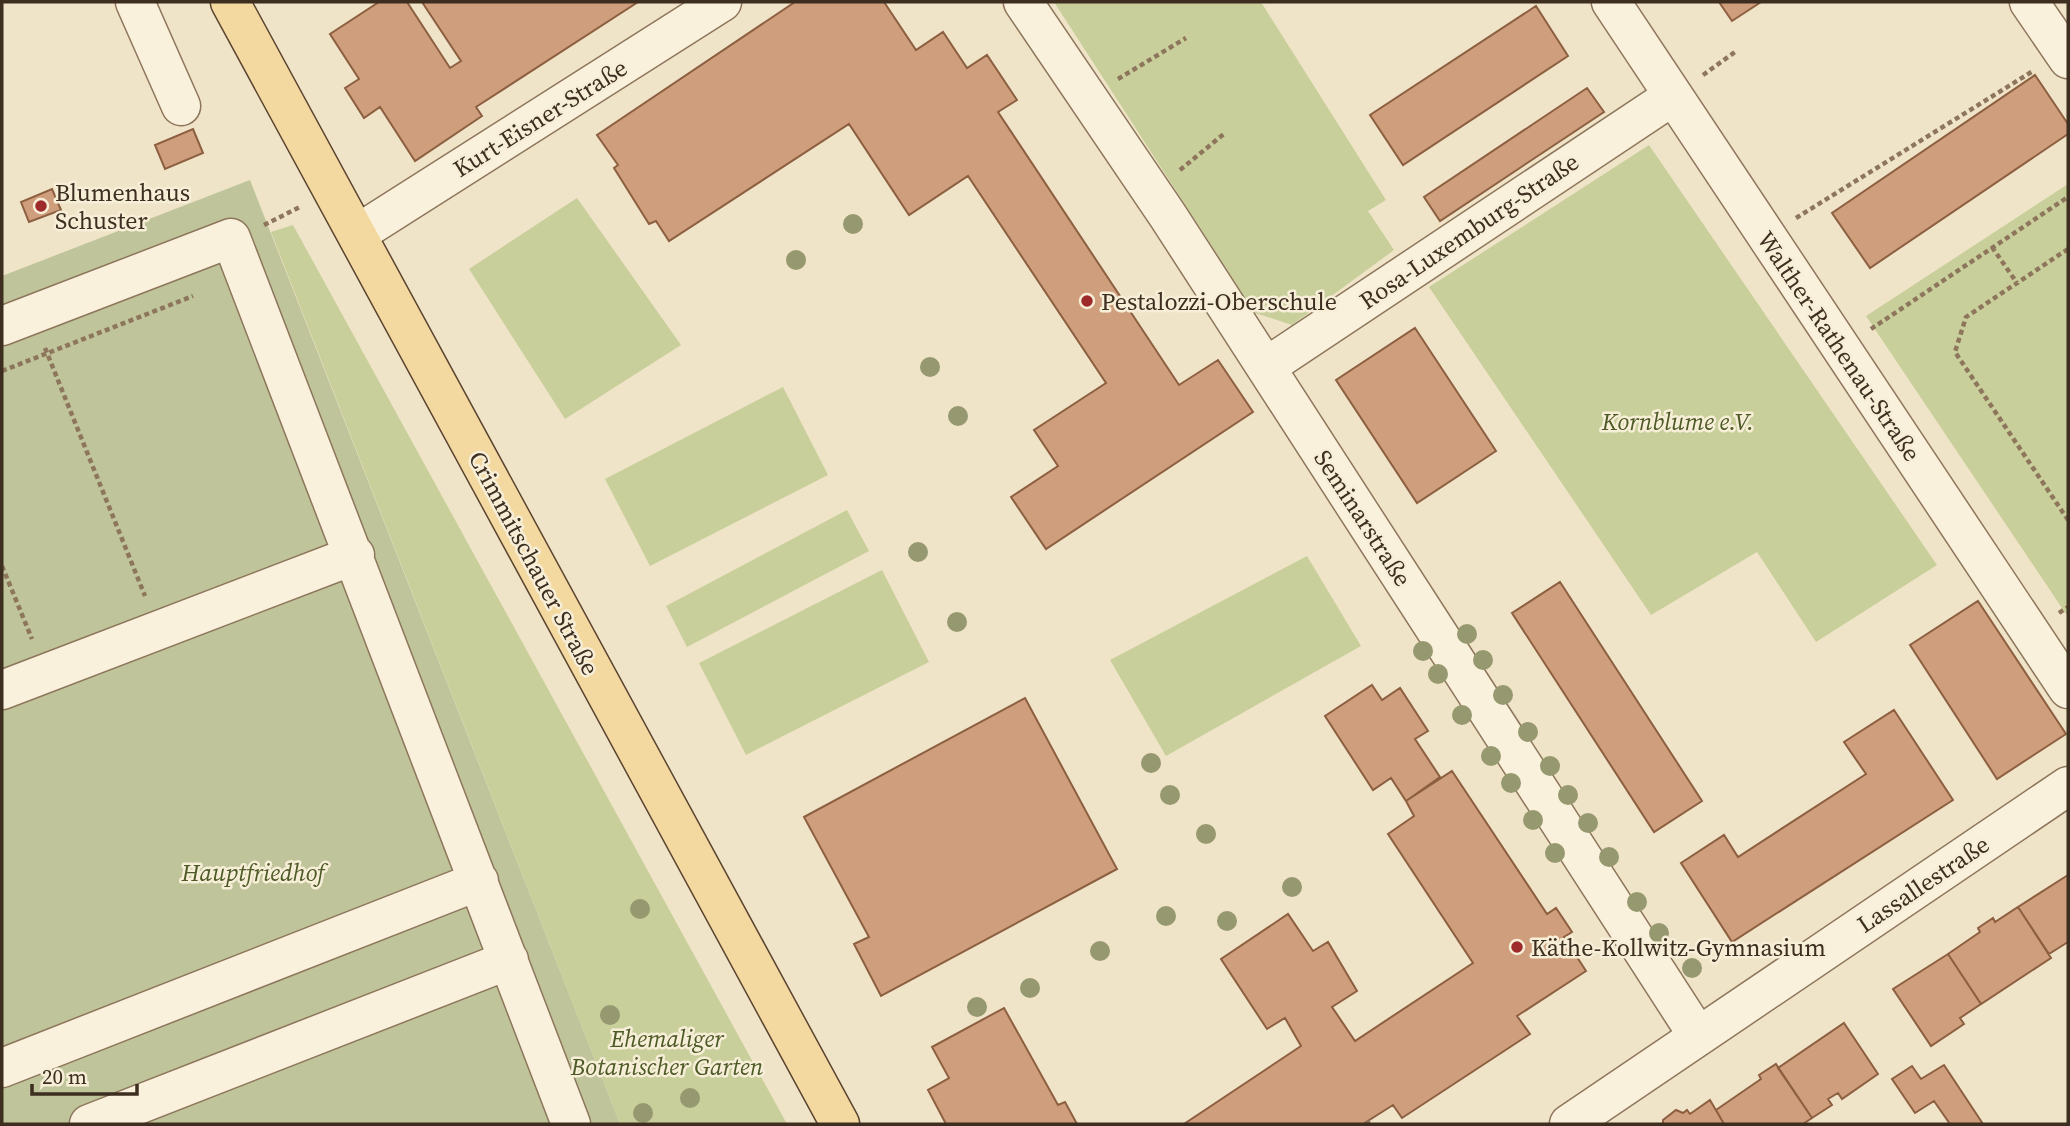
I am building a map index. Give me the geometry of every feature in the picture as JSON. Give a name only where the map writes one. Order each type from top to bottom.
[{"type":"main road","name":"Crimmitschauer Straße","points":[[230,2],[333,189],[545,588],[839,1124]]},
{"type":"street","points":[[135,2],[181,106]]},
{"type":"street","name":"Kurt-Eisner-Straße","points":[[357,234],[722,2]]},
{"type":"street","name":"Seminarstraße","points":[[1023,2],[1168,216],[1698,1036]]},
{"type":"street","name":"Walther-Rathenau-Straße","points":[[1611,2],[2068,689]]},
{"type":"street","points":[[2029,2],[2066,55]]},
{"type":"street","name":"Rosa-Luxemburg-Straße","points":[[1266,367],[1673,96]]},
{"type":"street","points":[[17,320],[231,239],[355,555],[570,1124]]},
{"type":"street","points":[[2,690],[355,555]]},
{"type":"street","name":"Lassallestraße","points":[[1587,1117],[1698,1036],[2068,786]]},
{"type":"street","points":[[2,1068],[479,881]]},
{"type":"street","points":[[89,1124],[509,960]]},
{"type":"path","points":[[1168,47],[1186,38]]},
{"type":"path","points":[[1766,237],[2066,55]]},
{"type":"path","points":[[1168,216],[1172,177],[1225,133]]},
{"type":"path","points":[[231,239],[333,189]]},
{"type":"path","points":[[1840,349],[2068,197]]},
{"type":"path","points":[[1992,247],[2017,283]]},
{"type":"path","points":[[2068,249],[1966,317],[1955,352],[2068,520]]},
{"type":"path","points":[[2,371],[246,275]]},
{"type":"path","points":[[17,320],[47,353],[158,630]]},
{"type":"path","points":[[2,566],[46,674]]},
{"type":"green space","points":[[1054,2],[1261,2],[1386,200],[1368,211],[1394,250],[1292,325],[1255,313]]},
{"type":"green space","name":"Kornblume e.V.","points":[[1649,145],[1937,565],[1816,642],[1757,552],[1651,615],[1429,287]]},
{"type":"green space","name":"Hauptfriedhof","points":[[250,180],[620,1124],[2,1124],[2,276]]},
{"type":"green space","points":[[2068,184],[2068,617],[1866,316]]},
{"type":"green space","points":[[577,198],[681,345],[565,419],[469,269]]},
{"type":"green space","name":"Ehemaliger Botanischer Garten","points":[[293,225],[787,1124],[620,1124],[271,232]]},
{"type":"green space","points":[[783,387],[828,475],[650,566],[605,479]]},
{"type":"green space","points":[[847,510],[869,551],[687,647],[666,606]]},
{"type":"green space","points":[[1307,556],[1361,646],[1166,756],[1110,660]]},
{"type":"green space","points":[[882,570],[929,662],[746,755],[699,663]]},
{"type":"building","points":[[379,2],[407,2],[450,68],[461,61],[422,2],[638,2],[476,107],[482,116],[415,161],[380,107],[364,118],[345,88],[359,79],[330,34]]},
{"type":"building","name":"Pestalozzi-Oberschule","points":[[795,2],[884,2],[916,50],[943,32],[967,68],[987,55],[1017,100],[998,112],[1179,385],[1218,360],[1253,412],[1046,549],[1011,497],[1058,466],[1034,430],[1106,383],[968,176],[909,215],[849,124],[669,241],[656,221],[649,224],[614,168],[618,165],[597,135]]},
{"type":"building","points":[[1719,2],[1761,2],[1732,21]]},
{"type":"building","points":[[1536,6],[1568,56],[1403,165],[1370,115]]},
{"type":"building","points":[[2035,75],[2068,124],[2068,134],[1870,268],[1832,213]]},
{"type":"building","points":[[1587,88],[1604,112],[1440,221],[1424,197]]},
{"type":"building","points":[[193,129],[203,153],[165,169],[155,145]]},
{"type":"building","name":"Blumenhaus Schuster","points":[[52,189],[61,210],[29,222],[21,202]]},
{"type":"building","points":[[1415,328],[1496,451],[1417,503],[1336,380]]},
{"type":"building","points":[[1560,582],[1702,801],[1654,832],[1512,613]]},
{"type":"building","points":[[1978,601],[2066,734],[1997,779],[1910,645]]},
{"type":"building","points":[[1372,685],[1382,700],[1400,688],[1428,731],[1415,739],[1440,777],[1406,801],[1391,778],[1373,790],[1325,716]]},
{"type":"building","points":[[1025,698],[1117,869],[881,996],[854,944],[869,937],[804,817]]},
{"type":"building","points":[[1894,710],[1953,800],[1732,942],[1681,863],[1724,835],[1738,857],[1866,774],[1844,742]]},
{"type":"building","name":"Käthe-Kollwitz-Gymnasium","points":[[1452,771],[1547,914],[1556,908],[1572,932],[1564,937],[1586,971],[1517,1016],[1530,1034],[1402,1118],[1393,1105],[1363,1124],[1184,1124],[1301,1046],[1285,1018],[1267,1029],[1221,959],[1288,914],[1313,951],[1328,942],[1357,991],[1332,1007],[1355,1041],[1473,963],[1388,834],[1414,816],[1406,801]]},
{"type":"building","points":[[2068,875],[2068,942],[2049,954],[2018,907]]},
{"type":"building","points":[[2018,907],[2051,958],[1981,1004],[1948,954],[1980,932],[1978,928],[1993,918],[1995,922]]},
{"type":"building","points":[[1948,954],[1981,1004],[1960,1018],[1964,1024],[1931,1046],[1893,989]]},
{"type":"building","points":[[1004,1008],[1058,1105],[1065,1102],[1077,1124],[946,1124],[928,1090],[949,1078],[932,1047]]},
{"type":"building","points":[[1844,1023],[1878,1074],[1842,1099],[1838,1093],[1828,1099],[1832,1105],[1812,1118],[1778,1068]]},
{"type":"building","points":[[1776,1064],[1812,1118],[1803,1124],[1724,1124],[1716,1110],[1761,1079],[1759,1075]]},
{"type":"building","points":[[1944,1065],[1983,1124],[1950,1124],[1934,1101],[1915,1113],[1892,1079],[1912,1066],[1921,1079]]},
{"type":"building","points":[[1710,1100],[1724,1124],[1663,1124],[1663,1120],[1676,1110],[1683,1113],[1687,1110],[1690,1114]]},
{"type":"place","name":"Blumenhaus Schuster","points":[[41,206]]},
{"type":"place","name":"Pestalozzi-Oberschule","points":[[1087,301]]},
{"type":"place","name":"Käthe-Kollwitz-Gymnasium","points":[[1517,947]]}]
